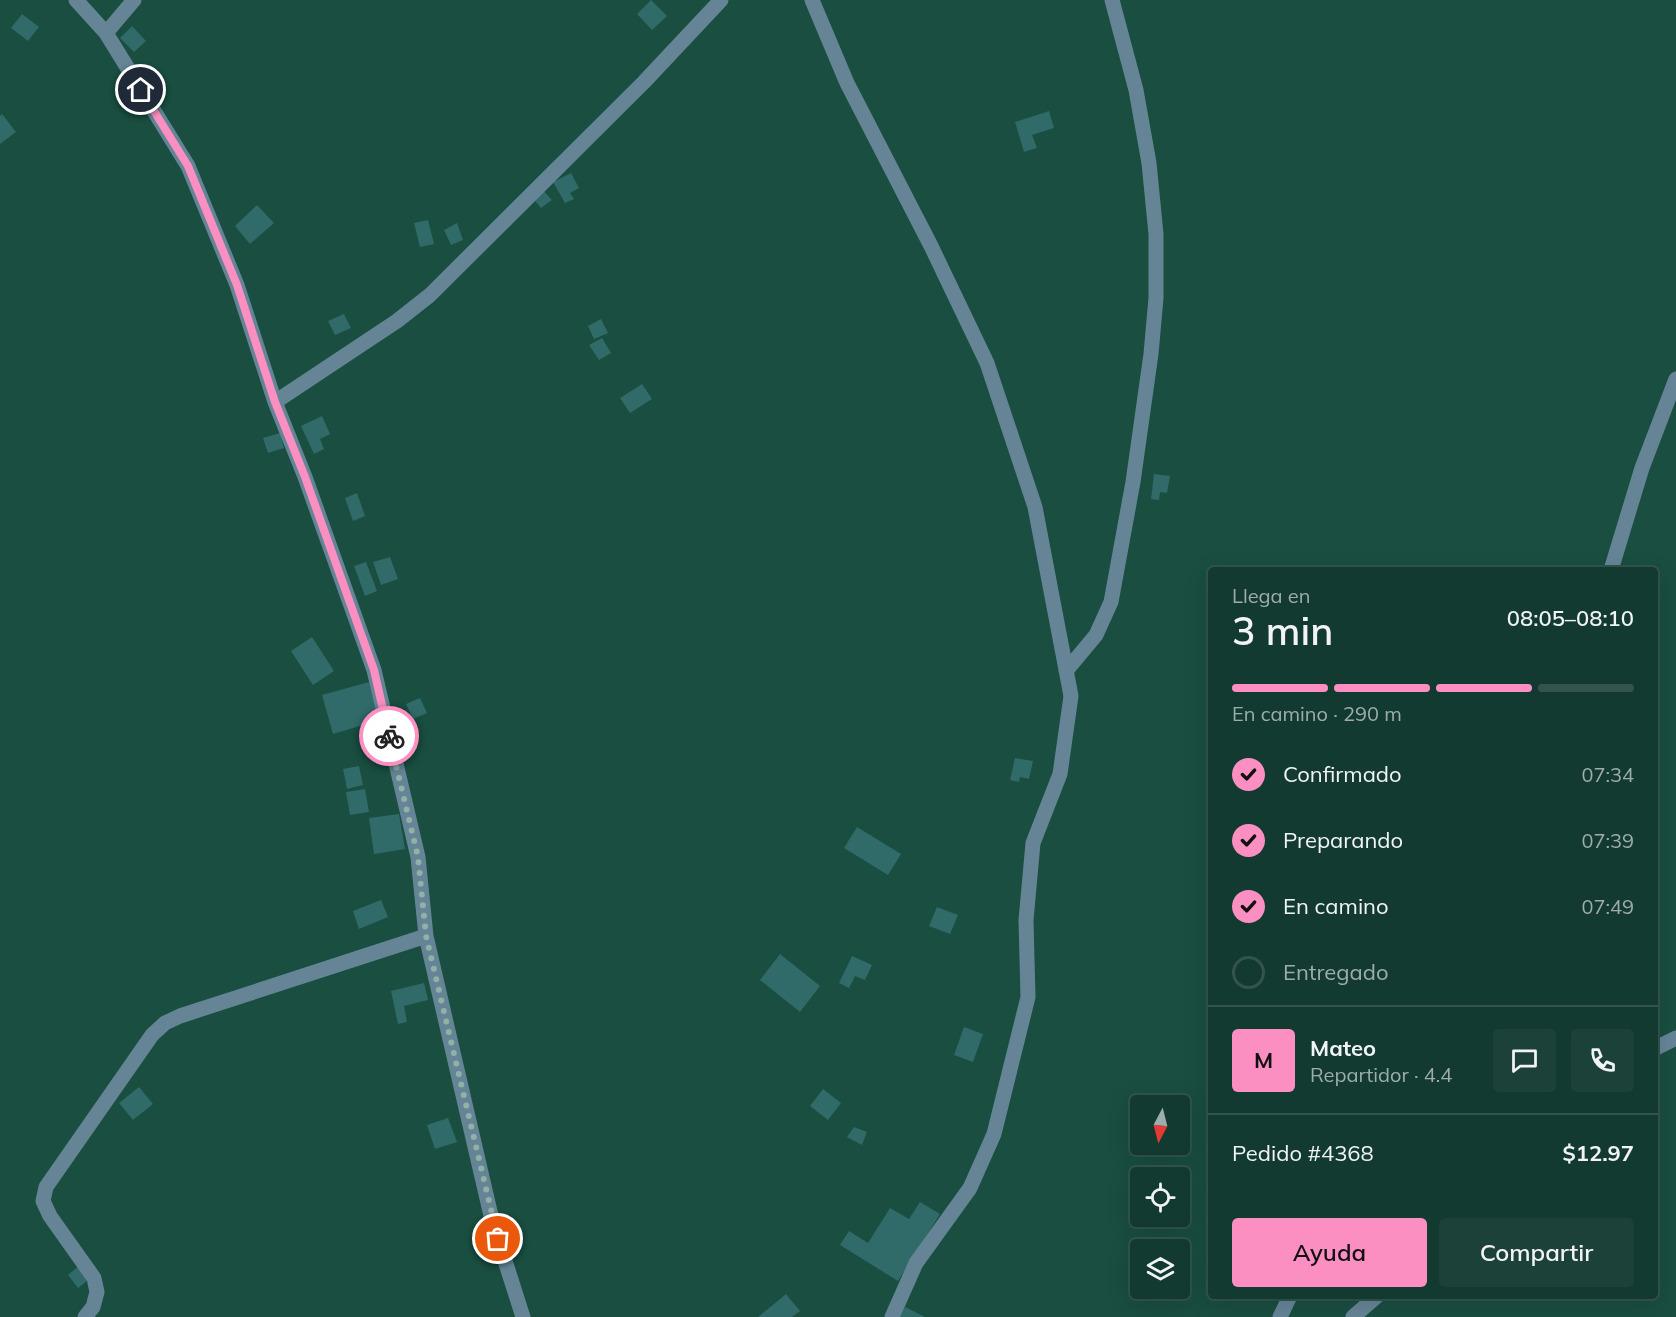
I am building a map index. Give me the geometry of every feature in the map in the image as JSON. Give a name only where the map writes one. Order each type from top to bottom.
[{"type":"street","points":[[76,0],[106,33],[188,166],[237,285],[275,402],[305,477],[374,670],[418,857],[426,936],[492,1220],[523,1317]]},
{"type":"street","points":[[106,33],[134,0]]},
{"type":"street","points":[[275,402],[398,321],[430,295],[644,82],[721,0]]},
{"type":"street","points":[[812,0],[847,83],[931,246],[987,363],[1035,507],[1071,696],[1060,774],[1033,843],[1026,920],[1028,997],[994,1134],[970,1188],[916,1263],[892,1317]]},
{"type":"street","points":[[1066,671],[1096,635],[1111,602],[1133,482],[1151,354],[1156,298],[1156,234],[1149,163],[1136,90],[1112,0]]},
{"type":"street","points":[[1612,567],[1642,468],[1676,379]]},
{"type":"street","points":[[85,1317],[93,1307],[97,1292],[94,1278],[50,1216],[43,1201],[46,1186],[152,1035],[165,1023],[180,1016],[426,936]]},
{"type":"street","points":[[1658,1047],[1676,1038]]},
{"type":"street","points":[[1280,1317],[1289,1299]]},
{"type":"street","points":[[1353,1317],[1374,1299]]},
{"type":"building","points":[[651,0],[667,16],[652,30],[637,14]]},
{"type":"building","points":[[22,14],[39,27],[28,41],[11,28]]},
{"type":"building","points":[[132,26],[146,41],[134,52],[120,38]]},
{"type":"building","points":[[1049,111],[1054,128],[1032,135],[1037,148],[1024,152],[1015,122]]},
{"type":"building","points":[[2,114],[16,132],[0,144],[0,116]]},
{"type":"building","points":[[571,173],[579,188],[570,193],[574,199],[565,203],[553,182]]},
{"type":"building","points":[[542,189],[552,200],[541,208],[532,197]]},
{"type":"building","points":[[257,205],[274,223],[250,244],[235,226]]},
{"type":"building","points":[[428,220],[434,244],[420,247],[414,223]]},
{"type":"building","points":[[457,223],[463,240],[451,245],[444,230]]},
{"type":"building","points":[[344,314],[351,328],[335,335],[328,321]]},
{"type":"building","points":[[601,319],[608,333],[594,339],[588,326]]},
{"type":"building","points":[[602,338],[611,353],[599,360],[589,345]]},
{"type":"building","points":[[642,384],[652,399],[630,413],[620,398]]},
{"type":"building","points":[[322,416],[330,434],[320,439],[324,449],[314,454],[301,426]]},
{"type":"building","points":[[280,433],[284,448],[268,453],[263,438]]},
{"type":"building","points":[[1154,474],[1170,476],[1167,493],[1160,492],[1159,500],[1151,499]]},
{"type":"building","points":[[357,493],[365,516],[353,521],[345,498]]},
{"type":"building","points":[[390,557],[398,579],[381,585],[373,562]]},
{"type":"building","points":[[366,562],[377,591],[365,596],[354,566]]},
{"type":"building","points":[[312,637],[334,671],[313,685],[291,651]]},
{"type":"building","points":[[369,682],[380,720],[333,734],[322,695]]},
{"type":"building","points":[[420,698],[427,713],[413,719],[406,704]]},
{"type":"building","points":[[1015,758],[1033,761],[1029,779],[1020,777],[1019,782],[1010,780]]},
{"type":"building","points":[[359,766],[363,785],[347,789],[343,769]]},
{"type":"building","points":[[365,789],[369,812],[350,815],[346,792]]},
{"type":"building","points":[[399,814],[405,849],[374,854],[369,818]]},
{"type":"building","points":[[857,827],[901,854],[888,875],[844,848]]},
{"type":"building","points":[[381,900],[388,917],[359,929],[353,911]]},
{"type":"building","points":[[937,907],[958,915],[950,934],[929,926]]},
{"type":"building","points":[[780,954],[820,986],[800,1012],[760,980]]},
{"type":"building","points":[[852,956],[872,965],[865,980],[855,976],[849,988],[839,983]]},
{"type":"building","points":[[424,983],[428,1000],[404,1006],[407,1022],[398,1024],[391,991]]},
{"type":"building","points":[[964,1027],[983,1034],[973,1062],[954,1055]]},
{"type":"building","points":[[139,1087],[153,1104],[133,1120],[119,1103]]},
{"type":"building","points":[[823,1089],[841,1103],[828,1120],[810,1106]]},
{"type":"building","points":[[448,1118],[457,1142],[435,1149],[427,1125]]},
{"type":"building","points":[[854,1127],[867,1132],[862,1145],[847,1137]]},
{"type":"building","points":[[920,1202],[940,1214],[898,1281],[840,1245],[849,1231],[868,1243],[890,1208],[909,1219]]},
{"type":"building","points":[[80,1265],[91,1278],[78,1288],[68,1275]]},
{"type":"building","points":[[786,1294],[800,1311],[792,1317],[758,1317]]},
{"type":"building","points":[[905,1307],[925,1317],[900,1317]]},
{"type":"way so far","points":[[389,736],[418,857],[426,936],[498,1239]]},
{"type":"route","points":[[141,90],[188,166],[237,285],[275,402],[305,477],[374,670],[389,736]]}]
